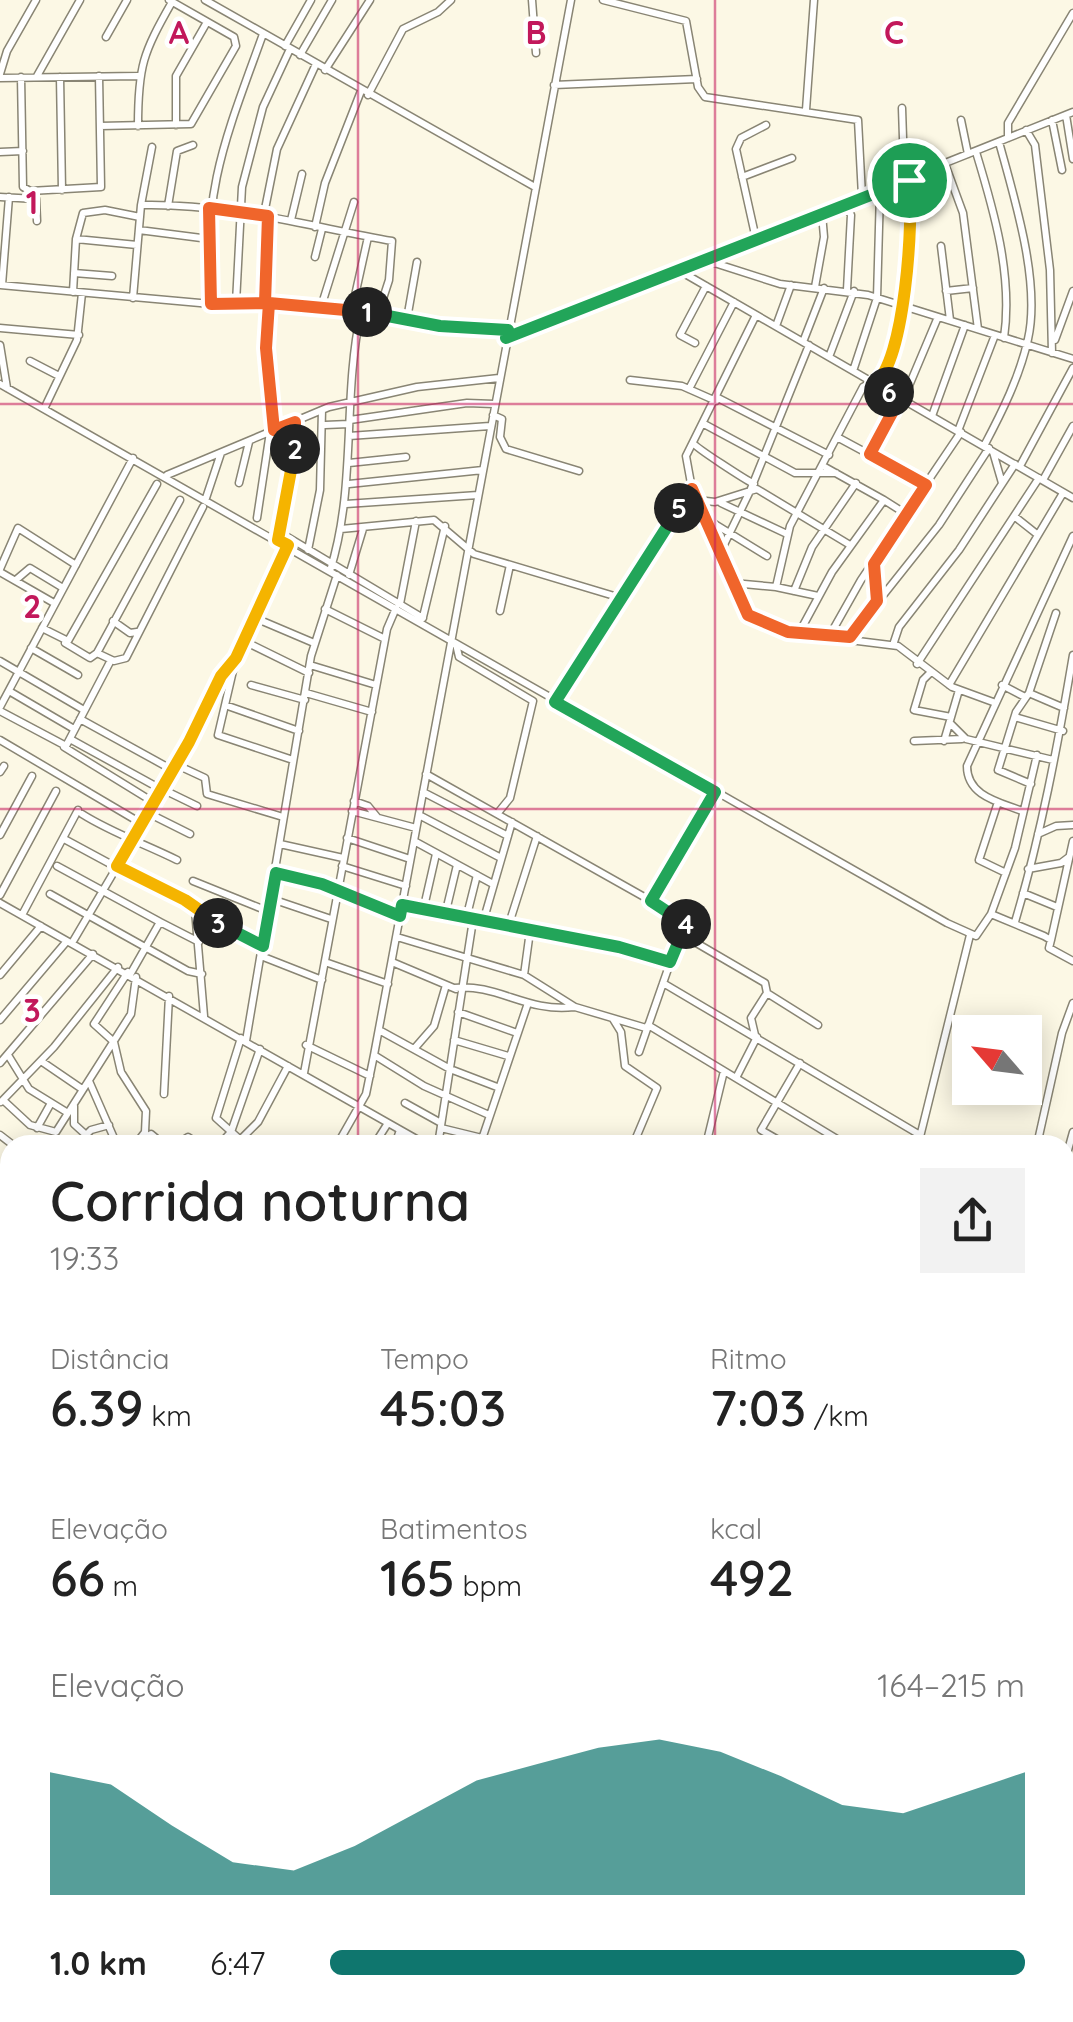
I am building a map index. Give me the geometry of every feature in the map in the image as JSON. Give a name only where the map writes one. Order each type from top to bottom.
[{"type":"street","points":[[36,0],[7,51],[0,76],[138,76]]},
{"type":"street","points":[[36,77],[80,0]]},
{"type":"street","points":[[106,37],[127,0]]},
{"type":"street","points":[[205,0],[534,187]]},
{"type":"street","points":[[236,303],[242,186],[263,107],[311,0]]},
{"type":"street","points":[[300,56],[332,0]]},
{"type":"street","points":[[326,70],[370,0]]},
{"type":"street","points":[[315,257],[325,182],[364,92],[402,31],[451,0]]},
{"type":"street","points":[[532,0],[536,54]]},
{"type":"street","points":[[343,1135],[360,1107],[370,1076],[571,0]]},
{"type":"street","points":[[602,0],[684,19],[700,93],[708,98],[858,120],[865,193]]},
{"type":"street","points":[[806,110],[814,0]]},
{"type":"street","points":[[100,126],[138,126],[176,125],[194,122],[236,46],[234,37],[171,1],[144,53],[138,76],[138,126]]},
{"type":"street","points":[[1008,139],[1008,123],[1073,13]]},
{"type":"street","points":[[176,125],[176,76],[207,22]]},
{"type":"street","points":[[211,304],[209,208],[227,128],[264,34]]},
{"type":"street","points":[[258,518],[272,431],[266,348],[266,215],[276,148],[316,64]]},
{"type":"street","points":[[21,77],[24,190],[62,190],[101,186],[99,76]]},
{"type":"street","points":[[60,77],[62,190]]},
{"type":"street","points":[[554,85],[696,79]]},
{"type":"street","points":[[776,587],[787,534],[798,510],[863,387],[874,384],[884,373],[906,306],[909,180],[902,108]]},
{"type":"street","points":[[37,222],[36,198],[4,197],[1,285],[211,304],[267,303],[357,310],[507,334],[706,260],[865,193],[880,192],[1070,113],[1073,158]]},
{"type":"street","points":[[830,635],[960,432],[999,337],[1007,292],[1002,256],[961,120]]},
{"type":"street","points":[[1052,120],[1062,170]]},
{"type":"street","points":[[756,240],[737,143],[766,126]]},
{"type":"street","points":[[892,645],[898,627],[959,550],[1017,465],[1071,372],[1056,354],[1035,145],[1026,130]]},
{"type":"street","points":[[850,637],[954,504],[989,448],[1030,348],[1024,235],[999,142]]},
{"type":"street","points":[[168,206],[176,151],[193,146]]},
{"type":"street","points":[[133,298],[140,205],[152,147]]},
{"type":"street","points":[[0,152],[22,151]]},
{"type":"street","points":[[742,177],[792,158]]},
{"type":"street","points":[[945,164],[963,213],[978,328]]},
{"type":"street","points":[[291,220],[302,174]]},
{"type":"street","points":[[863,387],[856,373],[877,298],[880,192]]},
{"type":"street","points":[[320,307],[354,202]]},
{"type":"street","points":[[829,357],[851,290],[852,215],[844,204]]},
{"type":"street","points":[[140,205],[266,215],[393,242],[389,280],[378,314]]},
{"type":"street","points":[[44,409],[79,335],[74,274],[76,240],[86,211],[140,217]]},
{"type":"street","points":[[720,553],[767,456],[806,344],[819,288],[822,214]]},
{"type":"street","points":[[139,230],[209,239]]},
{"type":"street","points":[[234,1135],[219,1125],[216,1115],[243,1040],[262,956],[314,642],[342,530],[349,484],[352,358],[368,237]]},
{"type":"street","points":[[76,240],[138,245]]},
{"type":"street","points":[[941,246],[950,320]]},
{"type":"street","points":[[706,260],[791,285],[851,290],[1073,359]]},
{"type":"street","points":[[407,319],[417,262]]},
{"type":"street","points":[[679,270],[1073,498]]},
{"type":"street","points":[[74,274],[112,276]]},
{"type":"street","points":[[776,326],[791,285]]},
{"type":"street","points":[[695,343],[680,335],[706,286]]},
{"type":"street","points":[[946,291],[973,288]]},
{"type":"street","points":[[1054,341],[1073,291]]},
{"type":"street","points":[[689,389],[734,302]]},
{"type":"street","points":[[756,315],[685,462],[692,489],[748,615],[800,633],[892,645],[949,685],[993,702]]},
{"type":"street","points":[[870,454],[901,399],[938,317]]},
{"type":"street","points":[[932,416],[965,325]]},
{"type":"street","points":[[0,328],[79,335]]},
{"type":"street","points":[[0,345],[4,386],[308,550],[333,570],[349,575],[555,702],[970,935],[980,933],[992,914],[1037,754]]},
{"type":"street","points":[[30,361],[59,376]]},
{"type":"street","points":[[166,475],[351,401],[498,378]]},
{"type":"street","points":[[630,380],[689,389],[828,454]]},
{"type":"street","points":[[325,425],[467,403],[494,404]]},
{"type":"street","points":[[308,550],[320,490],[325,425],[322,410]]},
{"type":"street","points":[[492,415],[502,419],[500,437],[506,449],[579,471]]},
{"type":"street","points":[[280,537],[295,449],[295,422]]},
{"type":"street","points":[[704,424],[796,473],[817,476],[836,472]]},
{"type":"street","points":[[349,436],[490,426]]},
{"type":"street","points":[[918,664],[1073,426]]},
{"type":"street","points":[[838,437],[926,485]]},
{"type":"street","points":[[239,483],[249,441]]},
{"type":"street","points":[[693,443],[699,451],[726,463],[752,488]]},
{"type":"street","points":[[989,448],[1002,484]]},
{"type":"street","points":[[206,498],[221,454]]},
{"type":"street","points":[[350,463],[406,457]]},
{"type":"street","points":[[133,458],[1,704],[150,800]]},
{"type":"street","points":[[823,466],[906,514]]},
{"type":"street","points":[[349,484],[482,470]]},
{"type":"street","points":[[794,591],[812,549],[856,483]]},
{"type":"street","points":[[65,642],[157,484]]},
{"type":"street","points":[[715,502],[752,488],[762,489],[850,545]]},
{"type":"street","points":[[555,702],[692,489]]},
{"type":"street","points":[[949,685],[1064,493]]},
{"type":"street","points":[[346,504],[478,495]]},
{"type":"street","points":[[42,628],[90,658],[97,652],[180,500]]},
{"type":"street","points":[[697,500],[744,510],[787,534]]},
{"type":"street","points":[[800,633],[850,545],[884,500]]},
{"type":"street","points":[[97,652],[111,660],[126,658],[203,508]]},
{"type":"street","points":[[1014,516],[1038,535]]},
{"type":"street","points":[[704,517],[767,556]]},
{"type":"street","points":[[304,1075],[306,1045],[322,980],[376,685],[416,520]]},
{"type":"street","points":[[342,530],[434,520],[468,551],[621,598]]},
{"type":"street","points":[[422,621],[445,526]]},
{"type":"street","points":[[54,603],[0,570],[18,528],[76,565]]},
{"type":"street","points":[[349,575],[363,529]]},
{"type":"street","points":[[1022,811],[975,790],[968,779],[967,766],[993,702],[1073,536]]},
{"type":"street","points":[[280,537],[398,606]]},
{"type":"street","points":[[0,1020],[89,915],[214,688],[236,658],[288,545]]},
{"type":"street","points":[[874,564],[877,601]]},
{"type":"street","points":[[500,611],[510,566]]},
{"type":"street","points":[[18,579],[30,568],[63,588]]},
{"type":"street","points":[[733,583],[818,596]]},
{"type":"street","points":[[324,608],[386,640]]},
{"type":"street","points":[[1030,784],[999,772],[1015,717],[1027,695],[1056,613]]},
{"type":"street","points":[[255,618],[314,642]]},
{"type":"street","points":[[113,621],[130,633],[138,631]]},
{"type":"street","points":[[244,641],[310,669],[376,685]]},
{"type":"street","points":[[453,642],[458,657],[533,701],[510,798],[497,814]]},
{"type":"street","points":[[31,648],[78,675]]},
{"type":"street","points":[[1014,922],[1063,731],[1073,655]]},
{"type":"street","points":[[236,658],[218,736],[293,760]]},
{"type":"street","points":[[64,747],[111,660]]},
{"type":"street","points":[[0,661],[173,766],[205,778],[207,794],[282,817]]},
{"type":"street","points":[[930,674],[923,680],[914,710],[950,720],[966,738]]},
{"type":"street","points":[[251,684],[372,712]]},
{"type":"street","points":[[1002,685],[1064,708]]},
{"type":"street","points":[[944,740],[959,690]]},
{"type":"street","points":[[9,691],[74,729]]},
{"type":"street","points":[[225,705],[299,731]]},
{"type":"street","points":[[1015,717],[1063,731]]},
{"type":"street","points":[[914,741],[966,738],[1053,760]]},
{"type":"street","points":[[70,739],[197,806]]},
{"type":"street","points":[[0,740],[134,819]]},
{"type":"street","points":[[426,774],[686,920],[639,1052]]},
{"type":"street","points":[[0,835],[32,776]]},
{"type":"street","points":[[0,895],[56,791]]},
{"type":"street","points":[[423,792],[508,836]]},
{"type":"street","points":[[651,901],[715,792]]},
{"type":"street","points":[[354,801],[368,806],[378,818]]},
{"type":"street","points":[[998,802],[979,860],[1006,873]]},
{"type":"street","points":[[352,811],[416,828]]},
{"type":"street","points":[[22,915],[80,812],[118,835],[134,838],[177,860]]},
{"type":"street","points":[[148,813],[190,834]]},
{"type":"street","points":[[419,815],[501,858]]},
{"type":"street","points":[[483,922],[512,822]]},
{"type":"street","points":[[1037,834],[1056,826],[1073,825]]},
{"type":"street","points":[[508,926],[538,836]]},
{"type":"street","points":[[347,838],[410,859]]},
{"type":"street","points":[[66,840],[263,946]]},
{"type":"street","points":[[414,841],[493,884]]},
{"type":"street","points":[[280,844],[406,886]]},
{"type":"street","points":[[1028,869],[1061,863],[1072,848]]},
{"type":"street","points":[[1072,848],[1049,948],[1073,962]]},
{"type":"street","points":[[423,911],[436,854]]},
{"type":"street","points":[[445,915],[456,864]]},
{"type":"street","points":[[57,866],[200,942]]},
{"type":"street","points":[[276,873],[337,890],[400,916]]},
{"type":"street","points":[[414,1049],[456,988],[466,958],[477,875]]},
{"type":"street","points":[[193,881],[270,912]]},
{"type":"street","points":[[50,894],[188,971],[202,974]]},
{"type":"street","points":[[1024,894],[1058,906]]},
{"type":"street","points":[[272,900],[331,919]]},
{"type":"street","points":[[0,903],[132,974],[409,1135]]},
{"type":"street","points":[[402,905],[619,947],[670,962]]},
{"type":"street","points":[[195,909],[204,1016]]},
{"type":"street","points":[[992,914],[1051,940]]},
{"type":"street","points":[[140,1135],[146,1112],[121,1072],[114,1042],[94,1022],[132,974],[160,922]]},
{"type":"street","points":[[0,975],[41,926]]},
{"type":"street","points":[[524,975],[530,930]]},
{"type":"street","points":[[681,934],[764,983],[767,993],[818,1025]]},
{"type":"street","points":[[663,983],[920,1134],[970,935]]},
{"type":"street","points":[[396,936],[524,975],[575,1007],[647,1026],[823,1135]]},
{"type":"street","points":[[0,1063],[94,954]]},
{"type":"street","points":[[262,956],[322,980]]},
{"type":"street","points":[[325,962],[388,984]]},
{"type":"street","points":[[392,962],[456,988],[478,987],[527,1006],[555,1010],[575,1007]]},
{"type":"street","points":[[118,967],[2,1101],[38,1128],[54,1134],[114,1042],[134,1008],[132,974]]},
{"type":"street","points":[[440,1135],[458,1012],[456,988]]},
{"type":"street","points":[[736,1078],[756,1036],[751,1018],[767,993]]},
{"type":"street","points":[[164,1094],[169,996]]},
{"type":"street","points":[[1039,1135],[1062,1033],[1073,1003]]},
{"type":"street","points":[[483,1135],[527,1006]]},
{"type":"street","points":[[458,1012],[517,1034]]},
{"type":"street","points":[[612,1018],[621,1032],[626,1066],[657,1088],[637,1135]]},
{"type":"street","points":[[379,1030],[450,1069],[497,1087]]},
{"type":"street","points":[[454,1040],[508,1056]]},
{"type":"street","points":[[306,1045],[370,1076]]},
{"type":"street","points":[[228,1135],[260,1049]]},
{"type":"street","points":[[8,1055],[29,1089],[71,1110]]},
{"type":"street","points":[[374,1055],[446,1097],[489,1115]]},
{"type":"street","points":[[247,1135],[291,1067],[304,1060]]},
{"type":"street","points":[[40,1061],[82,1089]]},
{"type":"street","points":[[770,1135],[761,1130],[800,1063]]},
{"type":"street","points":[[709,1135],[724,1071]]},
{"type":"street","points":[[448,1080],[462,1074]]},
{"type":"street","points":[[89,1080],[112,1135]]},
{"type":"street","points":[[38,1128],[52,1103]]},
{"type":"street","points":[[405,1103],[464,1135]]},
{"type":"street","points":[[71,1110],[74,1124],[85,1134],[109,1125]]},
{"type":"street","points":[[380,1135],[388,1123]]},
{"type":"street","points":[[398,1135],[400,1130]]},
{"type":"route","points":[[909,180],[506,338],[508,330],[440,326],[346,308],[334,309],[304,304],[269,303],[265,303],[268,216],[209,208],[211,304],[269,303],[266,348],[274,430],[295,422],[296,431],[287,509],[278,540],[288,545],[236,658],[214,688],[189,742],[117,866],[263,946],[276,873],[322,884],[400,916],[402,905],[619,947],[670,962],[686,922],[651,901],[715,792],[555,702],[582,654],[692,489],[748,615],[788,632],[850,637],[866,618],[877,601],[874,564],[926,485],[870,454],[900,398],[874,384],[884,373],[906,306],[909,180]]}]
